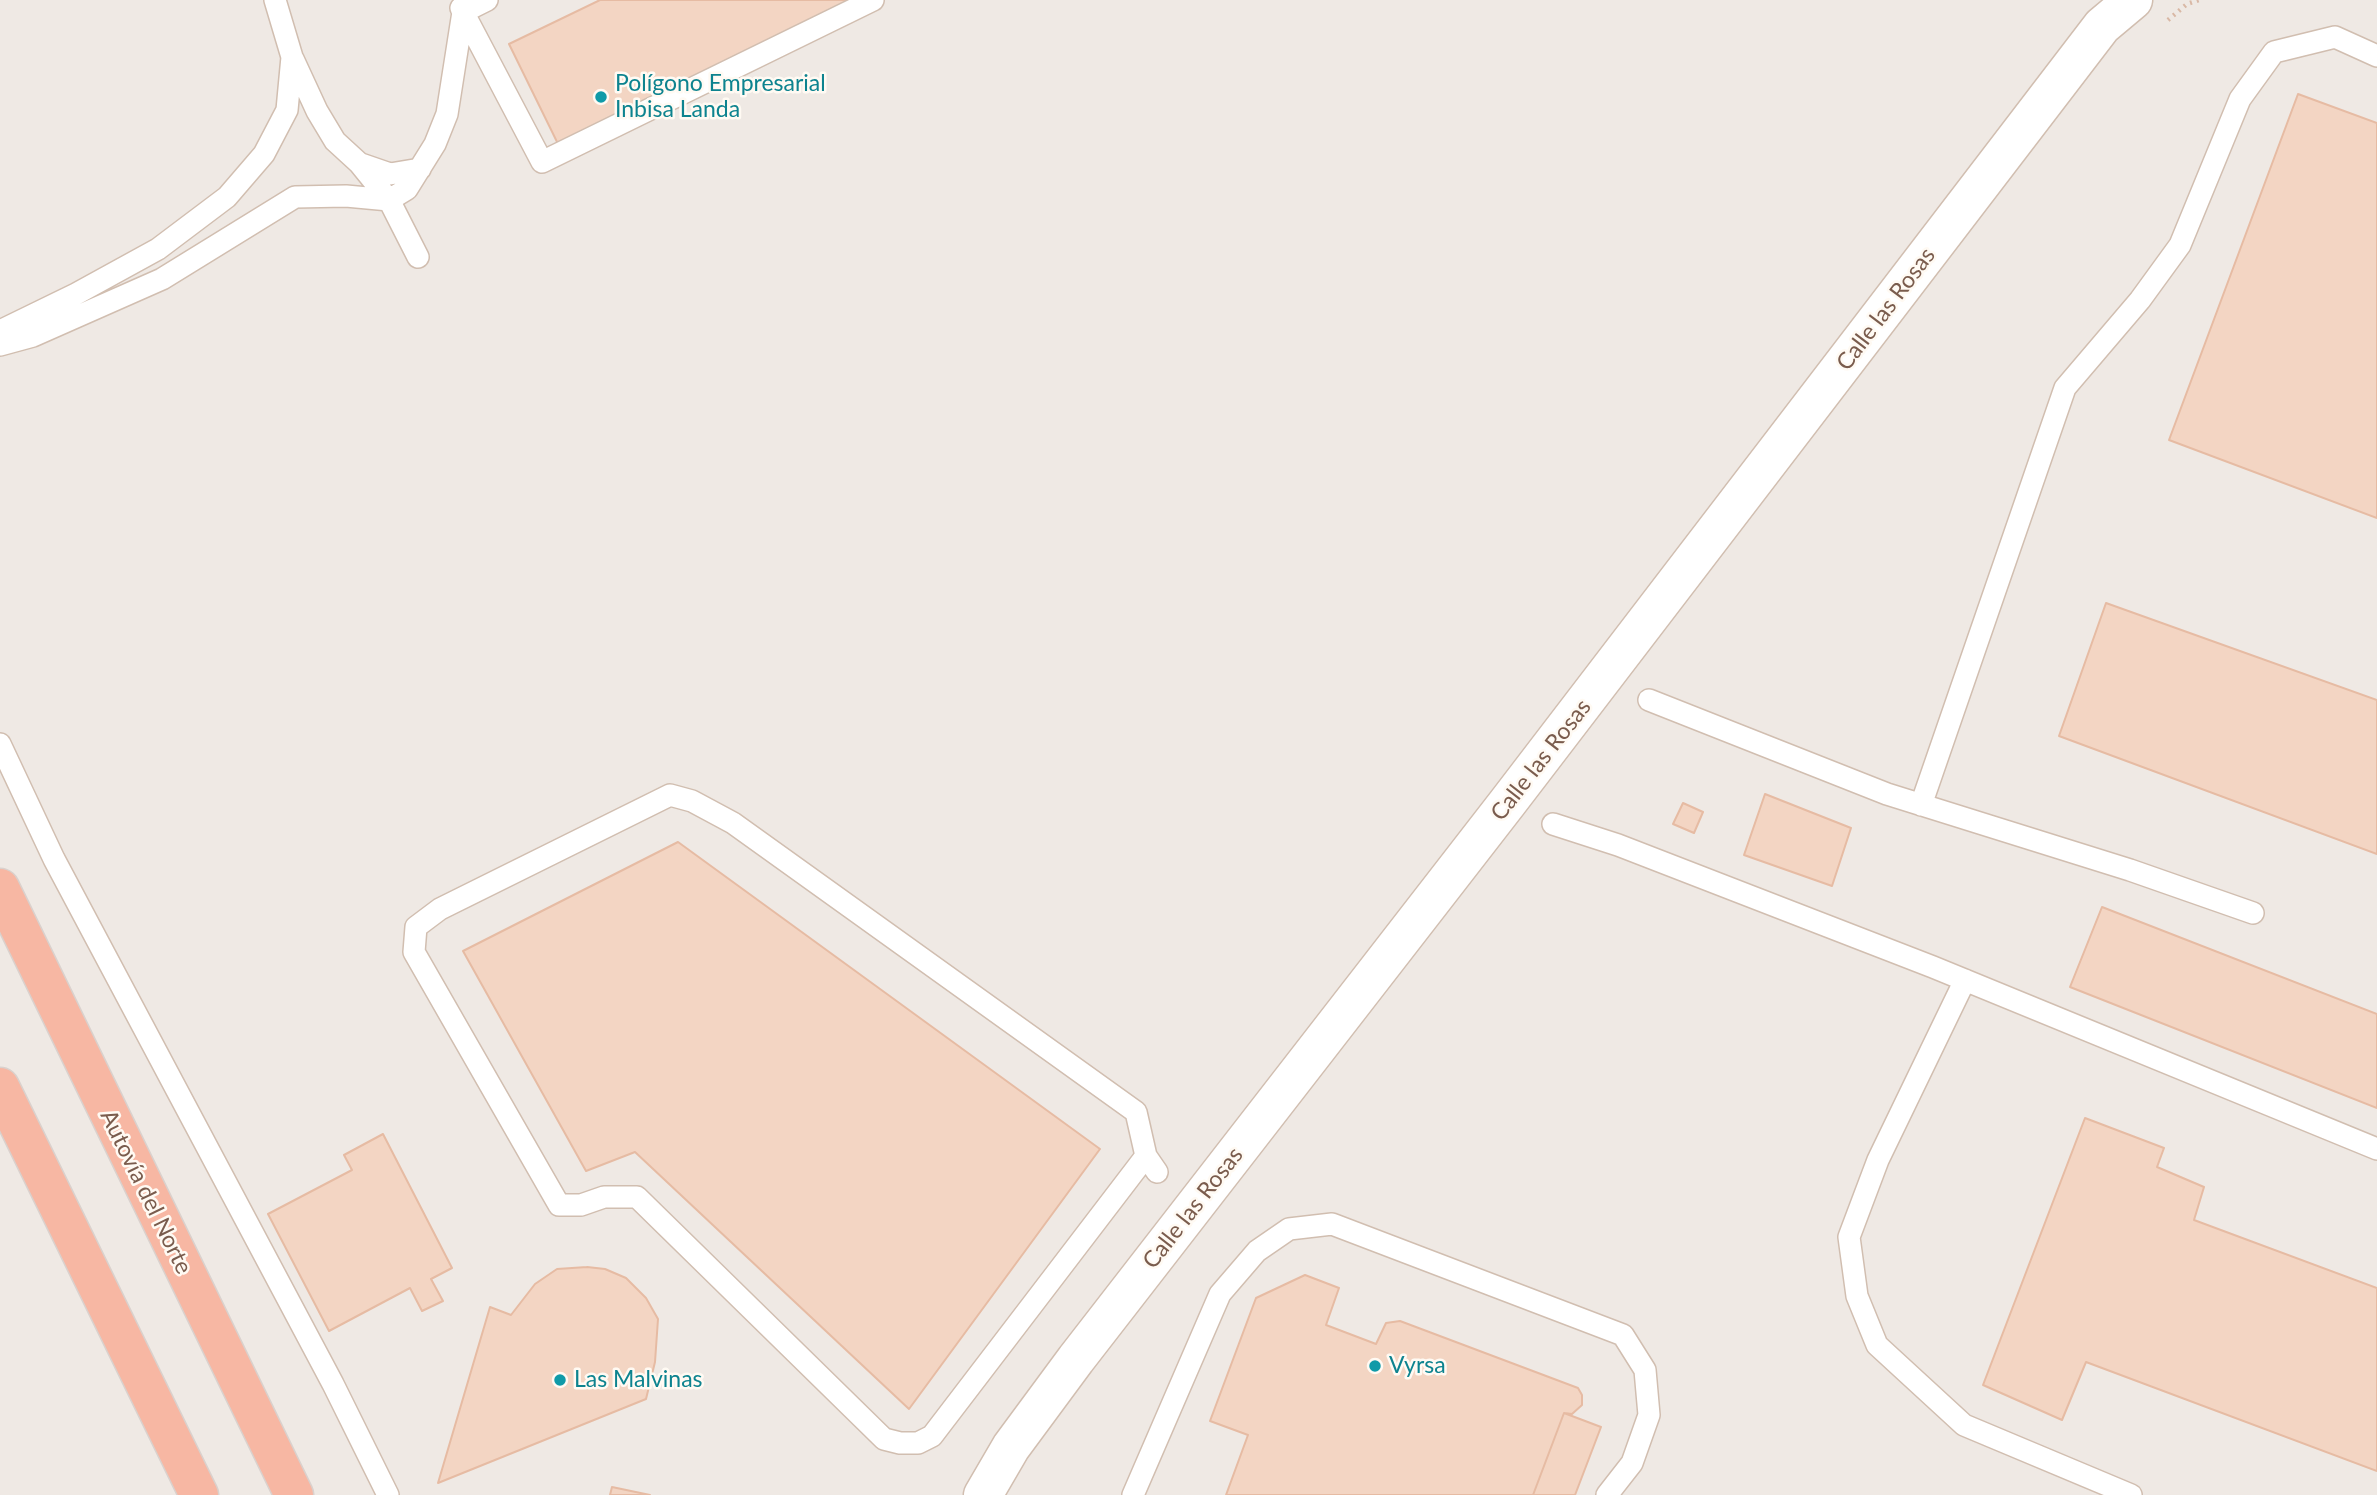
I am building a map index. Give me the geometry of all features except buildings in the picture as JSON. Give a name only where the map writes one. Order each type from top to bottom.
[{"type":"highway","name":"Autovía del Norte","points":[[0,888],[294,1495]]},
{"type":"highway","points":[[0,1087],[199,1495]]},
{"type":"street","name":"Calle las Rosas","points":[[983,1495],[1011,1447],[1076,1359],[1508,802],[2106,13],[2133,0]]},
{"type":"lane","points":[[275,0],[292,57],[317,111],[335,141],[359,163],[389,200],[418,257]]},
{"type":"lane","points":[[460,6],[487,0]]},
{"type":"lane","points":[[460,6],[542,162],[873,0]]},
{"type":"lane","points":[[0,345],[33,335],[162,279],[295,197],[346,196],[389,200],[407,188],[435,144],[446,114],[460,6]]},
{"type":"lane","points":[[1921,805],[2065,388],[2140,300],[2180,245],[2240,99],[2274,52],[2335,37],[2377,56]]},
{"type":"lane","points":[[0,331],[76,295],[158,250],[227,197],[264,154],[287,110],[292,57]]},
{"type":"lane","points":[[359,163],[390,174],[420,169]]},
{"type":"lane","points":[[1649,700],[1887,794],[2130,870],[2253,913]]},
{"type":"lane","points":[[0,744],[54,859],[333,1384],[388,1495]]},
{"type":"lane","points":[[670,795],[692,801],[733,822],[1136,1112],[1152,1164],[932,1436],[918,1443],[900,1443],[884,1439],[638,1197],[604,1197],[581,1205],[559,1205],[414,952],[415,927],[440,909],[670,795]]},
{"type":"lane","points":[[1553,824],[1618,845],[1965,980],[2377,1149]]},
{"type":"lane","points":[[1965,980],[1878,1160],[1849,1237],[1857,1296],[1877,1345],[1964,1425],[2130,1495]]},
{"type":"lane","points":[[1133,1495],[1220,1294],[1257,1251],[1289,1229],[1332,1224],[1623,1335],[1645,1370],[1649,1415],[1633,1463],[1608,1495]]},
{"type":"shaded area","points":[[0,0],[2377,0],[2377,1495],[0,1495]]},
{"type":"place","name":"Polígono Empresarial Inbisa Landa","points":[[601,97]]},
{"type":"place","name":"Vyrsa","points":[[1375,1366]]},
{"type":"place","name":"Las Malvinas","points":[[560,1380]]}]
